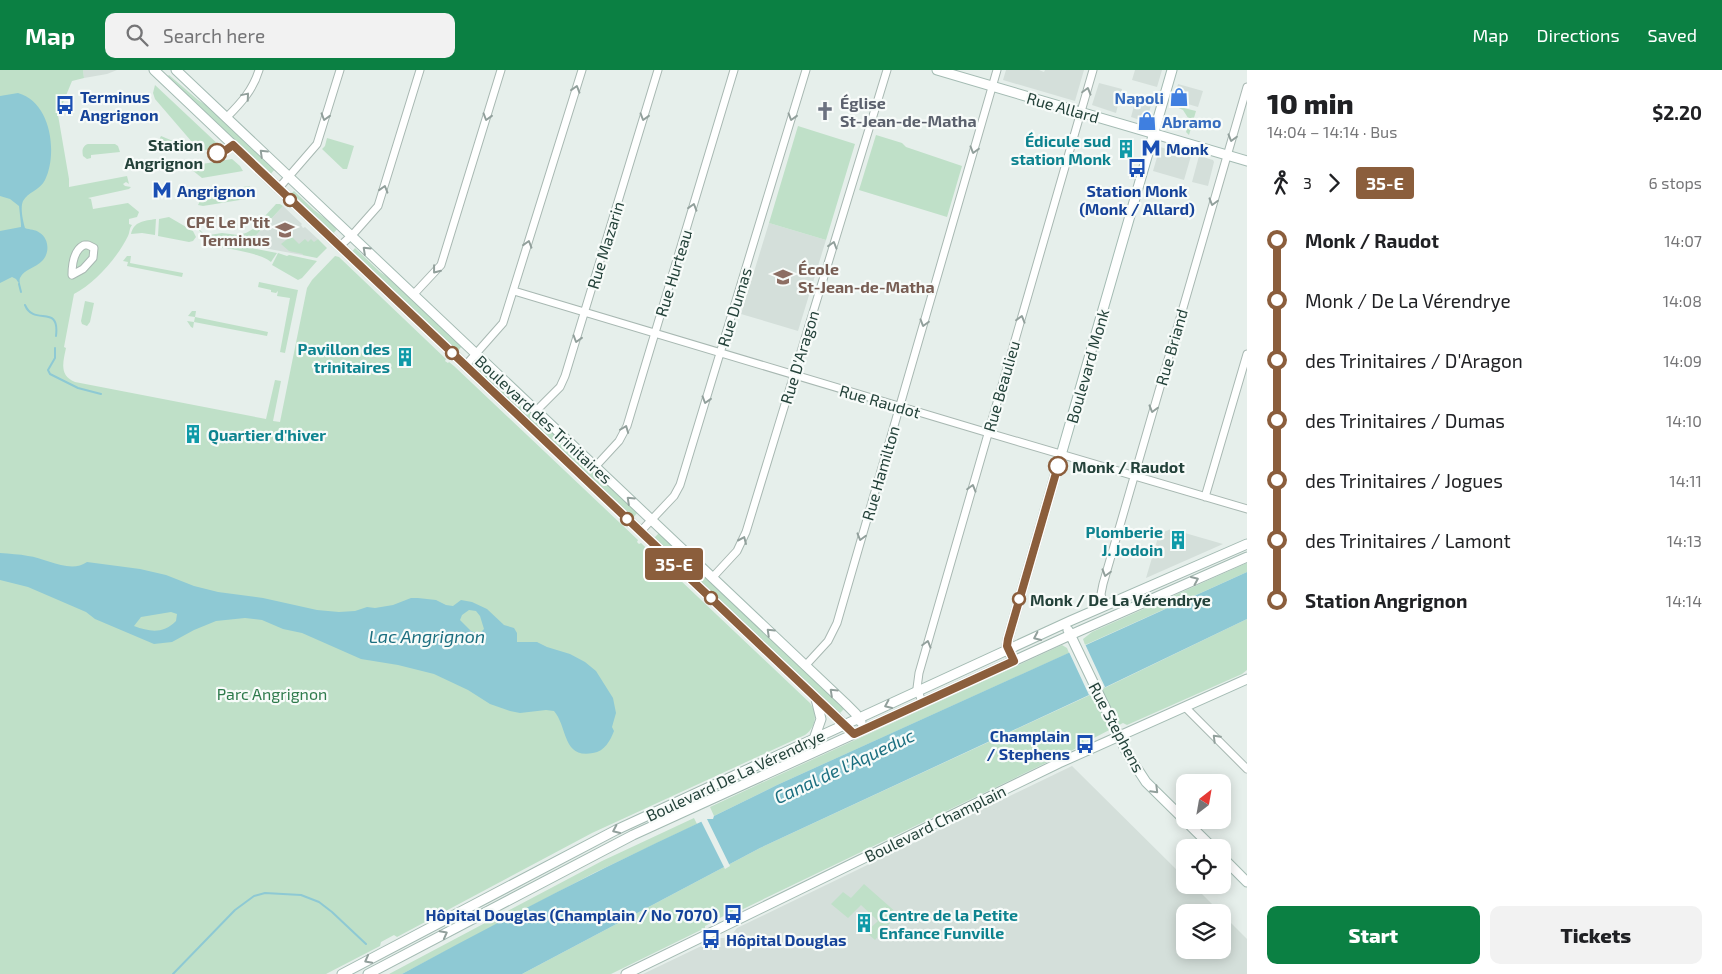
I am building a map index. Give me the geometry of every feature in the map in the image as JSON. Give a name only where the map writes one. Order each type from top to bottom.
[{"type":"main road","name":"Boulevard des Trinitaires","points":[[156,70],[278,189],[854,734]]},
{"type":"main road","name":"Boulevard des Trinitaires","points":[[176,70],[851,709],[865,729]]},
{"type":"main road","name":"Rue Allard","points":[[937,70],[1247,161]]},
{"type":"main road","name":"Boulevard Monk","points":[[1009,650],[1008,639],[1172,70]]},
{"type":"main road","name":"Boulevard De La Vérendrye","points":[[342,974],[584,845],[1104,606],[1247,544]]},
{"type":"main road","name":"Boulevard De La Vérendrye","points":[[368,974],[597,853],[922,702],[1247,557]]},
{"type":"main road","name":"Rue Stephens","points":[[1066,624],[1127,753],[1146,782],[1204,839]]},
{"type":"main road","points":[[1009,650],[1014,661]]},
{"type":"main road","name":"Boulevard Champlain","points":[[626,974],[1029,777],[1247,679]]},
{"type":"main road","points":[[814,739],[821,719],[815,696]]},
{"type":"main road","points":[[1231,866],[1247,882]]},
{"type":"street","points":[[226,118],[248,95],[259,70]]},
{"type":"street","points":[[278,189],[316,144],[340,70]]},
{"type":"street","points":[[339,246],[375,211],[381,199],[420,70]]},
{"type":"street","points":[[413,295],[441,265],[501,70]]},
{"type":"street","points":[[465,366],[501,326],[514,291],[582,70]]},
{"type":"street","name":"Rue Mazarin","points":[[536,411],[563,382],[658,70]]},
{"type":"street","name":"Rue Hurteau","points":[[595,467],[616,446],[625,431],[734,70]]},
{"type":"street","name":"Rue Dumas","points":[[640,532],[674,496],[680,485],[806,70]]},
{"type":"street","name":"Rue D'Aragon","points":[[712,578],[733,556],[743,539],[886,70]]},
{"type":"street","name":"Rue Hamilton","points":[[805,666],[824,646],[834,629],[997,70]]},
{"type":"street","name":"Rue Beaulieu","points":[[922,702],[916,685],[918,673],[1093,70]]},
{"type":"street","name":"Rue Briand","points":[[1104,606],[1101,594],[1103,584],[1247,87]]},
{"type":"street","name":"Rue Raudot","points":[[514,291],[1247,509]]},
{"type":"street","points":[[1205,496],[1247,354]]},
{"type":"street","points":[[1185,707],[1247,769]]},
{"type":"shaded area","points":[[83,70],[117,70],[107,74],[84,78]]},
{"type":"shaded area","points":[[1006,70],[1039,70],[1044,72],[1045,70],[1084,70],[1075,101],[1003,80]]},
{"type":"shaded area","points":[[1135,70],[1162,70],[1157,87],[1132,80]]},
{"type":"shaded area","points":[[1099,83],[1122,89],[1116,113],[1092,105]]},
{"type":"shaded area","points":[[1178,84],[1203,91],[1198,107],[1174,100]]},
{"type":"shaded area","points":[[1137,95],[1153,99],[1146,122],[1131,117]]},
{"type":"shaded area","points":[[1160,147],[1191,156],[1184,180],[1153,171]]},
{"type":"shaded area","points":[[1199,156],[1214,162],[1208,186],[1192,182]]},
{"type":"shaded area","name":"CPE Le P'tit Terminus","points":[[283,206],[302,224],[303,228],[305,227],[318,239],[302,255],[247,245]]},
{"type":"shaded area","name":"École St-Jean-de-Matha","points":[[769,223],[826,240],[798,331],[741,314]]},
{"type":"shaded area","points":[[1171,529],[1223,544],[1146,578],[1159,534]]},
{"type":"shaded area","points":[[1072,766],[1176,869],[1176,894],[1202,894],[1212,904],[1176,904],[1176,959],[1231,959],[1231,923],[1247,939],[1247,974],[643,974],[718,938],[724,938],[733,933],[737,928]]},
{"type":"green space","name":"Parc Angrignon","points":[[0,70],[83,70],[84,78],[72,81],[58,115],[69,187],[127,176],[129,184],[126,182],[123,184],[131,187],[129,189],[88,198],[91,199],[93,209],[128,203],[139,212],[137,217],[129,219],[129,224],[132,225],[129,235],[112,261],[89,284],[74,294],[64,347],[66,348],[63,368],[66,376],[75,382],[266,419],[275,380],[281,381],[273,421],[280,422],[307,288],[312,280],[335,256],[339,257],[446,359],[445,361],[454,366],[638,540],[639,544],[641,543],[810,703],[813,707],[815,720],[809,732],[592,833],[397,937],[394,935],[381,942],[380,946],[326,974],[0,974]]},
{"type":"green space","points":[[169,75],[209,107],[275,169],[269,176],[167,77]]},
{"type":"green space","points":[[155,85],[221,147],[200,151],[155,99],[153,93]]},
{"type":"green space","points":[[1172,105],[1196,111],[1189,135],[1186,132],[1190,121],[1183,110]]},
{"type":"green space","points":[[798,126],[855,144],[826,240],[769,223]]},
{"type":"green space","points":[[876,135],[962,166],[947,217],[859,190]]},
{"type":"green space","points":[[161,136],[173,141],[175,149],[172,148],[168,152],[160,151],[159,140]]},
{"type":"green space","points":[[327,138],[354,146],[347,169],[343,169],[322,149]]},
{"type":"green space","points":[[88,144],[115,144],[120,152],[91,155],[91,158],[87,159],[83,156],[83,151],[84,147]]},
{"type":"green space","points":[[232,159],[243,171],[202,178],[192,170],[192,167],[196,165]]},
{"type":"green space","points":[[249,186],[256,192],[256,195],[252,198],[203,206],[198,205],[205,191],[208,193]]},
{"type":"green space","points":[[294,191],[314,210],[338,228],[332,235],[290,195]]},
{"type":"green space","points":[[276,204],[283,206],[247,245],[211,238],[205,235],[200,231],[196,226],[203,233],[209,235],[222,233],[238,235],[246,233],[253,229]]},
{"type":"green space","points":[[169,217],[193,231],[196,237],[193,241],[189,242],[158,236],[159,219]]},
{"type":"green space","points":[[156,219],[155,235],[131,234],[134,226],[137,224]]},
{"type":"green space","points":[[291,236],[299,244],[305,239],[308,242],[311,239],[314,242],[318,239],[327,248],[317,258],[289,251],[281,244]]},
{"type":"green space","points":[[204,239],[277,253],[271,262],[250,253],[207,245],[204,243]]},
{"type":"green space","points":[[355,248],[462,346],[456,353],[351,253]]},
{"type":"green space","points":[[278,253],[317,261],[298,280],[272,265]]},
{"type":"green space","points":[[127,256],[131,256],[130,263],[183,273],[182,277],[127,266],[128,262],[123,261]]},
{"type":"green space","points":[[259,282],[298,290],[285,353],[280,352],[290,298],[277,296],[278,291],[276,293],[271,292],[271,290],[258,287]]},
{"type":"green space","points":[[85,301],[94,303],[90,322],[87,326],[82,324],[81,321]]},
{"type":"green space","points":[[192,311],[196,311],[195,317],[188,316]]},
{"type":"green space","points":[[195,317],[268,332],[267,336],[194,322]]},
{"type":"green space","points":[[187,321],[194,322],[193,328]]},
{"type":"green space","points":[[484,366],[638,512],[632,519],[478,373]]},
{"type":"green space","points":[[659,533],[845,708],[839,714],[653,539]]},
{"type":"green space","points":[[1247,563],[1247,572],[1085,645],[1083,639],[1092,632]]},
{"type":"green space","points":[[1247,619],[1247,670],[1242,674],[1127,725],[1123,723],[1088,741],[1086,738],[1083,740],[1084,743],[1080,744],[1081,746],[741,910],[736,908],[705,926],[705,928],[611,974],[522,974],[760,848],[1090,695]]},
{"type":"green space","points":[[1062,645],[1067,648],[1069,653],[777,785],[714,816],[710,807]]},
{"type":"green space","points":[[694,818],[697,824],[594,873],[402,974],[389,974],[602,861]]},
{"type":"green space","points":[[864,884],[898,914],[875,940],[866,932],[878,921],[861,905],[848,918],[831,904],[843,892],[851,898]]},
{"type":"water","points":[[18,93],[29,98],[38,107],[49,130],[51,143],[49,169],[45,180],[25,198],[22,207],[25,228],[36,231],[43,236],[47,242],[47,250],[42,261],[22,275],[20,285],[12,277],[0,283],[0,231],[21,227],[21,224],[19,206],[10,199],[0,196],[0,96]]},
{"type":"water","name":"Lac Angrignon","points":[[0,553],[35,557],[66,566],[80,565],[87,562],[140,569],[166,575],[194,586],[218,592],[263,598],[317,610],[355,611],[367,607],[375,608],[393,605],[411,598],[436,600],[453,606],[461,600],[472,602],[487,609],[504,625],[514,628],[517,633],[517,642],[537,642],[570,654],[585,662],[596,671],[613,698],[616,713],[612,727],[614,731],[604,748],[597,752],[583,754],[571,747],[554,711],[520,713],[510,711],[490,704],[468,690],[434,674],[398,665],[361,659],[302,633],[283,629],[262,620],[245,618],[216,621],[172,642],[154,644],[95,619],[86,612],[28,587],[0,580]],"holes":[[[469,610],[476,611],[480,616],[484,629],[479,634],[471,631],[460,620],[462,615]],[[171,612],[177,614],[176,621],[161,630],[145,630],[134,626],[141,617]]]},
{"type":"water","name":"Canal de l'Aqueduc","points":[[1247,572],[1247,619],[1089,695],[760,848],[522,974],[402,974],[591,875],[707,819],[713,819],[714,816],[777,785]]},
{"type":"pier","points":[[1085,644],[1105,687],[1089,695],[1069,652]]},
{"type":"pier","points":[[706,817],[730,866],[725,869],[700,819]]},
{"type":"waterway","points":[[19,284],[21,292]]},
{"type":"waterway","points":[[25,305],[34,314],[50,317],[54,320],[56,336]]},
{"type":"waterway","points":[[55,348],[55,358],[48,370],[50,374],[78,388],[101,394]]},
{"type":"waterway","points":[[173,974],[235,910],[254,896],[265,893],[301,895],[319,902],[366,944]]},
{"type":"bus line","name":"35-E","points":[[217,153],[229,149],[233,145],[854,734],[1014,661],[1007,646],[1008,639],[1058,466]]},
{"type":"place","name":"Napoli","points":[[1179,97]]},
{"type":"place","name":"Terminus Angrignon","points":[[65,105]]},
{"type":"place","name":"Église St-Jean-de-Matha","points":[[825,111]]},
{"type":"place","name":"Abramo","points":[[1147,121]]},
{"type":"place","name":"Monk","points":[[1151,148]]},
{"type":"place","name":"Édicule sud station Monk","points":[[1126,149]]},
{"type":"place","name":"Station Angrignon","points":[[217,153]]},
{"type":"place","name":"Station Monk (Monk / Allard)","points":[[1137,168]]},
{"type":"place","name":"Angrignon","points":[[162,190]]},
{"type":"place","name":"CPE Le P'tit Terminus","points":[[285,230]]},
{"type":"place","name":"École St-Jean-de-Matha","points":[[783,277]]},
{"type":"place","name":"Pavillon des trinitaires","points":[[405,357]]},
{"type":"place","name":"Quartier d'hiver","points":[[193,434]]},
{"type":"place","name":"Monk / Raudot","points":[[1058,466]]},
{"type":"place","name":"Plomberie J. Jodoin","points":[[1178,540]]},
{"type":"place","name":"Monk / De La Vérendrye","points":[[1019,599]]},
{"type":"place","name":"Champlain / Stephens","points":[[1085,744]]},
{"type":"place","name":"Hôpital Douglas (Champlain / No 7070)","points":[[733,914]]},
{"type":"place","name":"Centre de la Petite Enfance Funville","points":[[864,923]]},
{"type":"place","name":"Hôpital Douglas","points":[[711,939]]}]
